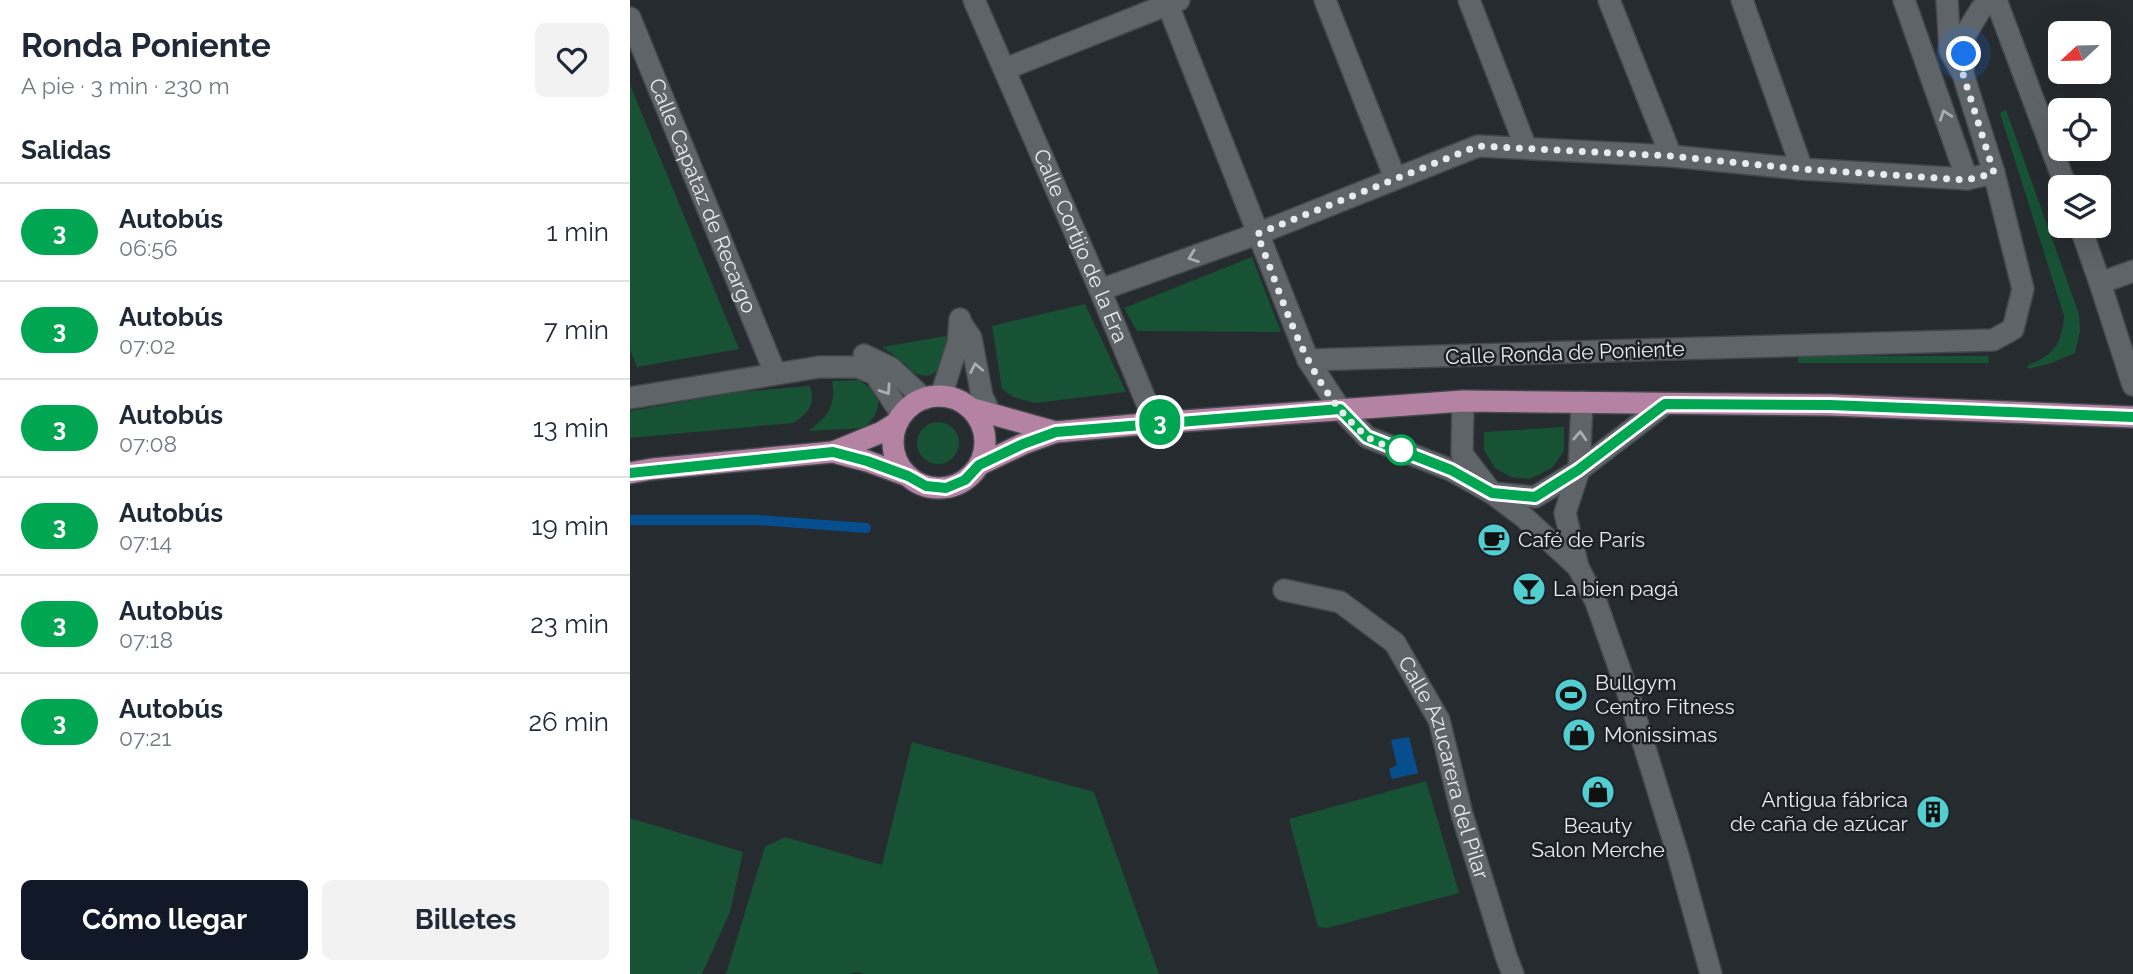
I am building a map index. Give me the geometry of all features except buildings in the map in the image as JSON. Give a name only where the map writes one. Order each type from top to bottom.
[{"type":"main road","points":[[630,473],[833,452],[882,432],[912,405],[932,398],[957,400],[980,411],[1056,432]]},
{"type":"main road","points":[[833,452],[867,461],[908,476],[926,486],[946,488],[965,480],[979,465],[1056,432],[1463,401],[1830,405],[2133,417]]},
{"type":"main road","points":[[979,465],[985,445],[980,411]]},
{"type":"main road","points":[[900,418],[893,441],[896,460],[908,476]]},
{"type":"street","name":"Calle Cortijo de la Era","points":[[974,0],[1155,423]]},
{"type":"street","points":[[1325,0],[1395,178]]},
{"type":"street","points":[[1469,0],[1526,148]]},
{"type":"street","points":[[1609,0],[1671,156]]},
{"type":"street","points":[[1742,0],[1802,169]]},
{"type":"street","points":[[1904,0],[1967,180]]},
{"type":"street","points":[[1947,0],[1950,51],[1963,74]]},
{"type":"street","points":[[1963,74],[1965,34],[1981,9],[1995,0],[2061,175]]},
{"type":"street","points":[[1005,69],[1173,2],[1257,234],[1308,360],[1340,409],[1367,437],[1451,470],[1492,493],[1525,518],[1578,567]]},
{"type":"street","name":"Calle Capataz de Recargo","points":[[630,18],[775,373]]},
{"type":"street","name":"Calle Ronda de Poniente","points":[[1308,360],[1993,340],[2013,329],[2023,289],[1994,173],[1963,74]]},
{"type":"street","points":[[1100,290],[1257,234],[1478,146],[1671,156],[1802,169],[1967,180],[1994,173]]},
{"type":"street","points":[[2084,238],[2133,385]]},
{"type":"street","points":[[2100,283],[2133,271]]},
{"type":"street","points":[[630,398],[819,366],[859,354],[891,368],[932,398],[958,343],[960,316],[971,338],[982,396],[980,411]]},
{"type":"street","points":[[819,366],[858,367],[875,374],[900,418]]},
{"type":"street","points":[[1463,401],[1462,454],[1492,493],[1535,497],[1578,470],[1665,404]]},
{"type":"street","points":[[1582,402],[1578,470],[1565,513],[1578,567],[1596,602],[1678,855],[1710,974]]},
{"type":"street","name":"Calle Azucarera del Pilar","points":[[1284,590],[1340,602],[1395,643],[1438,720],[1462,814],[1513,974]]},
{"type":"green space","points":[[630,85],[739,349],[637,367],[630,350]]},
{"type":"green space","points":[[2006,110],[2048,227],[2048,238],[2052,238],[2079,314],[2080,331],[2075,353],[2028,369],[2027,366],[2055,348],[2061,335],[2064,316],[2000,113]]},
{"type":"green space","points":[[1252,257],[1281,332],[1137,331],[1124,308]]},
{"type":"green space","points":[[1085,304],[1126,392],[1035,403],[1013,397],[1002,389],[992,326]]},
{"type":"green space","points":[[946,336],[943,359],[936,372],[930,375],[913,372],[882,347]]},
{"type":"green space","points":[[1798,356],[1988,356],[1989,363],[1798,363]]},
{"type":"green space","points":[[859,380],[873,391],[878,402],[875,414],[865,428],[808,431],[821,421],[829,410],[833,397],[832,381]]},
{"type":"green space","points":[[810,386],[812,398],[809,408],[793,423],[630,438],[630,411],[739,392]]},
{"type":"green space","points":[[938,422],[953,428],[959,443],[953,458],[938,464],[923,458],[917,443],[923,428]]},
{"type":"green space","points":[[1564,427],[1564,451],[1552,468],[1530,479],[1511,477],[1495,468],[1484,450],[1484,432]]},
{"type":"green space","points":[[912,742],[1094,792],[1159,974],[726,974],[765,847],[785,837],[882,865]]},
{"type":"green space","points":[[1426,781],[1459,893],[1327,928],[1318,927],[1289,819]]},
{"type":"green space","points":[[630,818],[743,852],[730,912],[702,974],[630,974]]},
{"type":"water","points":[[1409,737],[1418,773],[1392,779],[1389,769],[1397,765],[1391,740]]},
{"type":"waterway","points":[[630,520],[758,520],[866,528]]},
{"type":"bus line","name":"3","points":[[630,473],[833,452],[867,461],[908,476],[926,486],[946,488],[965,480],[979,465],[1056,432],[1340,409],[1367,437],[1451,470],[1492,493],[1535,497],[1578,470],[1665,404],[1830,405],[2133,417]]},
{"type":"place","name":"Café de París","points":[[1494,540]]},
{"type":"place","name":"La bien pagá","points":[[1529,589]]},
{"type":"place","name":"Bullgym Centro Fitness","points":[[1571,695]]},
{"type":"place","name":"Monissimas","points":[[1579,735]]},
{"type":"place","name":"Beauty Salon Merche","points":[[1598,792]]},
{"type":"place","name":"Antigua fábrica de caña de azúcar","points":[[1933,812]]},
{"type":"route","points":[[1401,450],[1409,454],[1367,437],[1340,409],[1329,393],[1308,360],[1257,234],[1478,146],[1671,156],[1802,169],[1967,180],[1994,173],[1963,74],[1964,54]]}]
